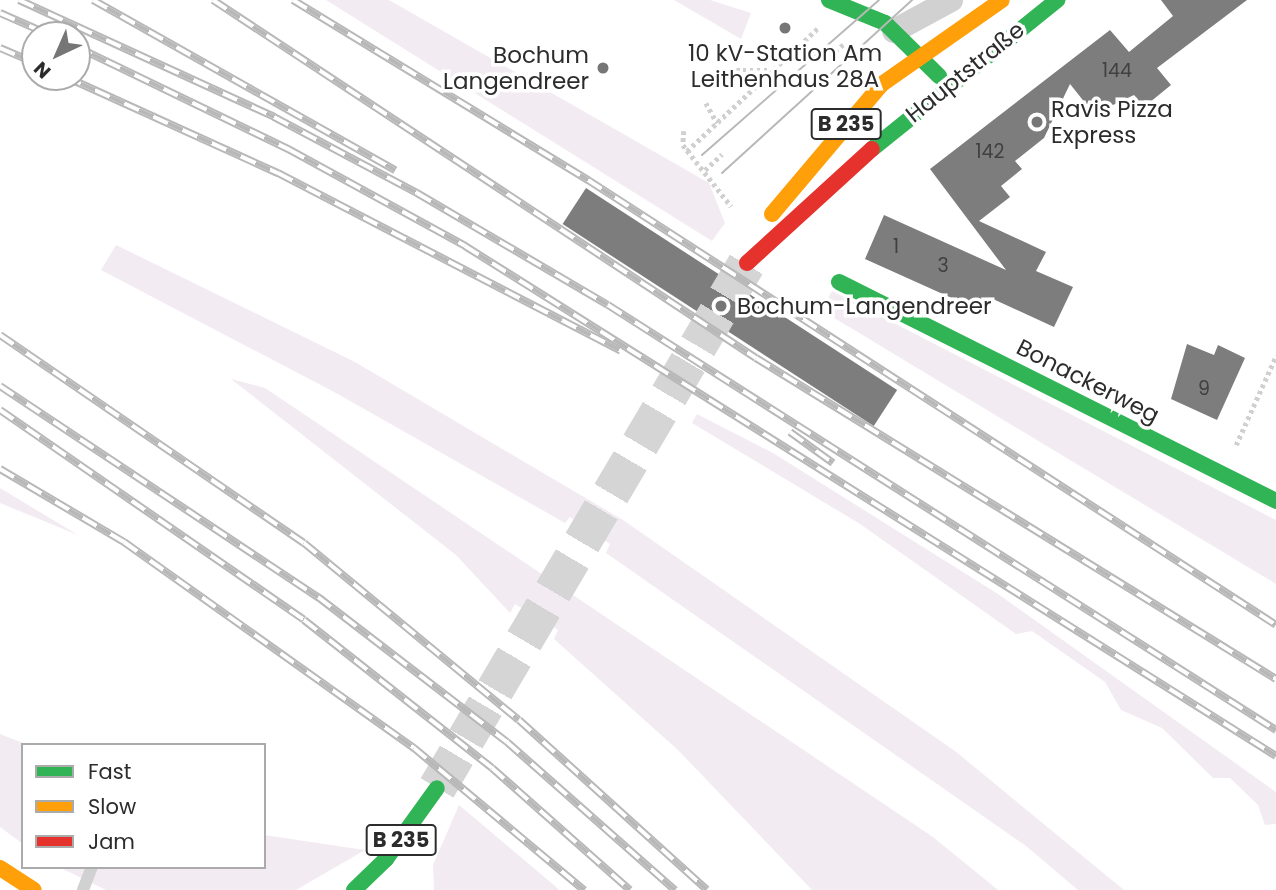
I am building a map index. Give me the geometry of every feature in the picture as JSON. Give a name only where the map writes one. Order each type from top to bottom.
[{"type":"main road","points":[[829,0],[894,31],[947,84]]},
{"type":"main road","name":"Hauptstraße","points":[[1002,0],[918,53],[882,84],[780,199],[747,263],[947,84],[1057,0]]},
{"type":"main road","name":"Bonackerweg","points":[[839,282],[1276,501]]},
{"type":"main road","name":"B 235","points":[[358,889],[437,788]]},
{"type":"main road","points":[[0,868],[34,890]]},
{"type":"street","points":[[894,31],[951,0]]},
{"type":"lane","points":[[83,890],[91,869]]},
{"type":"path","points":[[687,151],[826,20]]},
{"type":"path","points":[[824,60],[846,42]]},
{"type":"path","points":[[729,70],[774,70]]},
{"type":"path","points":[[706,103],[717,123]]},
{"type":"path","points":[[684,131],[687,151],[705,170],[731,206]]},
{"type":"path","points":[[705,170],[722,154]]},
{"type":"path","points":[[1222,474],[1276,356]]},
{"type":"shaded area","points":[[326,0],[389,0],[709,183],[725,223],[712,241]]},
{"type":"shaded area","points":[[674,0],[710,0],[751,13],[741,39]]},
{"type":"shaded area","points":[[116,245],[355,362],[623,520],[955,751],[1124,890],[1078,890],[1026,846],[606,553],[610,544],[570,517],[565,523],[336,393],[101,270]]},
{"type":"shaded area","points":[[832,291],[1276,520],[1276,584],[821,310]]},
{"type":"shaded area","points":[[231,379],[265,388],[933,837],[998,890],[812,890],[678,750],[554,639],[558,630],[515,604],[510,613],[456,555]]},
{"type":"shaded area","points":[[697,414],[773,453],[998,594],[1276,792],[1276,824],[1265,825],[1258,805],[1230,778],[1213,778],[1162,728],[1121,710],[1105,682],[1032,631],[1016,634],[860,524],[692,423]]},
{"type":"shaded area","points":[[0,488],[78,535],[0,503]]},
{"type":"shaded area","points":[[0,734],[23,743],[21,843],[0,827]]},
{"type":"shaded area","points":[[459,805],[559,890],[434,890],[433,865]]},
{"type":"shaded area","points":[[266,835],[365,850],[296,890],[106,890],[63,869],[266,869]]},
{"type":"building","points":[[1161,0],[1247,0],[1157,68],[1171,85],[1144,107],[1134,95],[1094,114],[1070,84],[1044,138],[1015,161],[1022,169],[1001,186],[1010,197],[979,221],[1046,252],[1036,271],[1073,287],[1054,327],[993,299],[985,313],[865,259],[884,215],[1006,270],[930,169],[1110,30],[1129,52],[1173,16]]},
{"type":"building","points":[[586,188],[897,390],[874,426],[563,224]]},
{"type":"building","points":[[1187,344],[1214,355],[1218,345],[1245,358],[1217,420],[1171,399]]},
{"type":"tunnel","points":[[437,788],[747,263]]},
{"type":"tram line","points":[[702,155],[879,0]]},
{"type":"tram line","points":[[722,173],[912,0]]},
{"type":"railway","points":[[19,0],[274,117],[417,193],[608,305],[1276,730]]},
{"type":"railway","points":[[93,0],[395,170]]},
{"type":"railway","points":[[213,0],[756,358],[1276,679]]},
{"type":"railway","points":[[293,0],[588,180],[1276,625]]},
{"type":"railway","points":[[0,13],[21,22]]},
{"type":"railway","points":[[0,48],[21,57]]},
{"type":"railway","points":[[91,54],[290,150],[465,246],[1276,756]]},
{"type":"railway","points":[[91,88],[278,173],[621,351]]},
{"type":"railway","points":[[0,335],[304,543],[519,720],[707,890]]},
{"type":"railway","points":[[0,386],[318,597],[507,742],[675,890]]},
{"type":"railway","points":[[0,410],[304,620],[492,768],[630,890]]},
{"type":"railway","points":[[790,432],[833,463]]},
{"type":"railway","points":[[0,469],[124,542],[414,748],[584,890]]},
{"type":"traffic: fast","points":[[829,0],[885,23],[939,76]]},
{"type":"traffic: fast","points":[[872,149],[1057,0]]},
{"type":"traffic: fast","points":[[839,282],[1276,501]]},
{"type":"traffic: fast","points":[[354,890],[386,859],[437,788]]},
{"type":"traffic: slow","points":[[772,214],[882,84],[1002,0]]},
{"type":"traffic: slow","points":[[0,868],[34,890]]},
{"type":"traffic: jam","points":[[747,263],[872,149]]},
{"type":"place","name":"10 kV-Station Am Leithenhaus 28A","points":[[785,28]]},
{"type":"place","name":"Bochum Langendreer","points":[[603,68]]},
{"type":"place","name":"Ravis Pizza Express","points":[[1037,122]]},
{"type":"place","name":"Bochum-Langendreer","points":[[721,306]]}]
